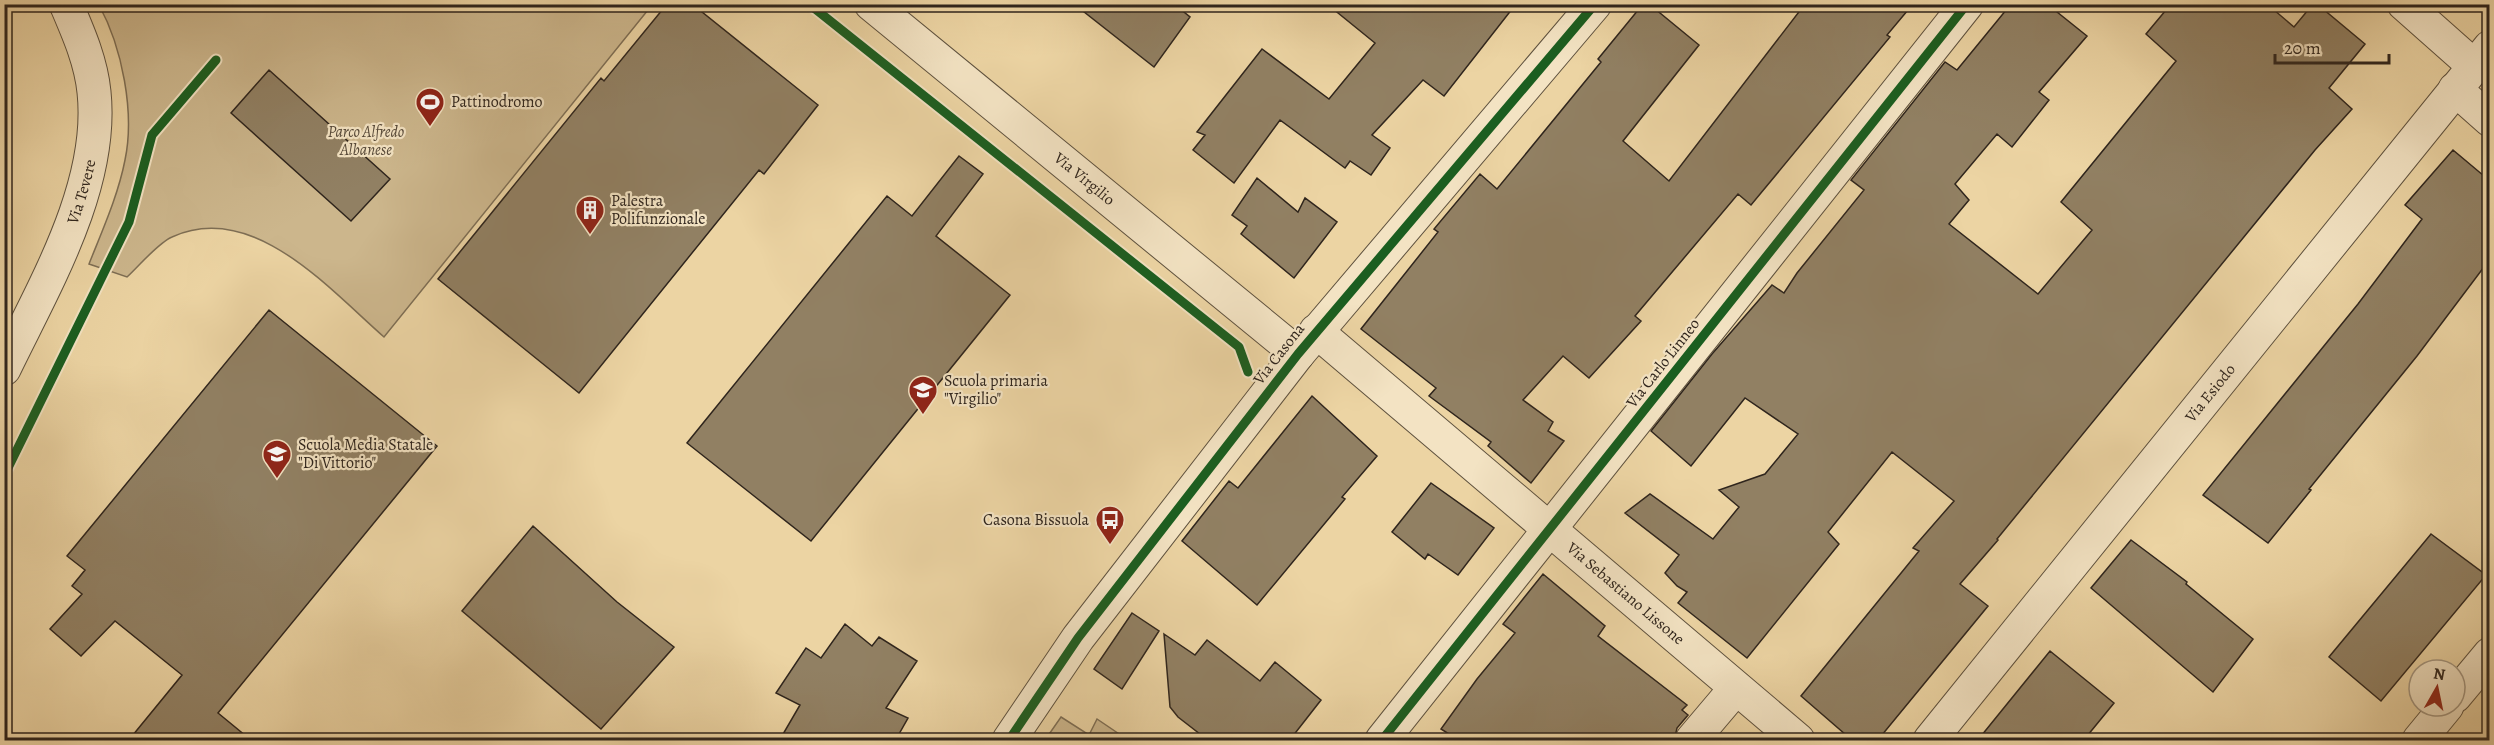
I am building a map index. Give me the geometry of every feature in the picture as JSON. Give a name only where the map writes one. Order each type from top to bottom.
[{"type":"street","name":"Via Tevere","points":[[4,369],[68,231],[85,183],[94,138],[94,92],[84,45],[66,4]]},
{"type":"street","name":"Via Virgilio","points":[[871,4],[1307,342]]},
{"type":"street","name":"Via Casona","points":[[1009,741],[1078,638],[1307,342],[1595,4]]},
{"type":"street","name":"Via Carlo Linneo","points":[[1382,741],[1967,4]]},
{"type":"street","points":[[2403,4],[2473,67],[2490,120]]},
{"type":"street","name":"Via Esiodo","points":[[1930,741],[2473,67]]},
{"type":"street","name":"Via Sebastiano Lissone","points":[[1307,342],[1550,530],[1797,741]]},
{"type":"street","points":[[2467,682],[2490,654]]},
{"type":"street","points":[[1692,741],[1736,688]]},
{"type":"street","points":[[2419,741],[2437,718]]},
{"type":"green space","name":"Parco Alfredo Albanese","points":[[99,5],[652,5],[384,337],[339,296],[288,255],[260,240],[232,230],[202,229],[172,237],[155,249],[127,277],[89,264],[118,187],[128,141],[127,101],[120,60]]},
{"type":"green space","points":[[1061,717],[1089,735],[1097,719],[1128,740],[1045,740]]},
{"type":"building","name":"Palestra Polifunzionale","points":[[667,4],[692,4],[818,105],[764,174],[759,170],[579,393],[438,279],[601,78],[604,81]]},
{"type":"building","points":[[1074,4],[1174,4],[1190,17],[1154,67]]},
{"type":"building","points":[[1327,4],[1516,4],[1444,96],[1423,80],[1372,135],[1390,148],[1371,175],[1350,161],[1345,168],[1280,120],[1234,183],[1193,150],[1205,135],[1197,132],[1262,49],[1329,99],[1375,43]]},
{"type":"building","points":[[1643,4],[1649,4],[1699,45],[1623,141],[1669,181],[1805,4],[1913,4],[1887,35],[1890,37],[1751,205],[1738,194],[1635,316],[1641,321],[1589,378],[1563,356],[1523,400],[1553,422],[1548,431],[1564,441],[1531,483],[1488,446],[1491,442],[1429,396],[1436,388],[1361,329],[1438,232],[1434,229],[1480,174],[1497,189],[1601,62],[1598,59]]},
{"type":"building","points":[[2011,4],[2047,4],[2087,36],[2039,92],[2049,100],[2012,147],[1997,134],[1955,184],[1969,200],[1949,224],[2038,294],[2092,230],[2061,202],[2176,61],[2146,34],[2171,4],[2267,4],[2294,27],[2313,4],[2317,4],[2365,44],[2329,88],[2352,109],[2315,150],[1960,584],[1988,606],[1877,741],[1853,741],[1801,696],[1919,551],[1913,548],[1954,501],[1892,452],[1828,532],[1839,544],[1747,658],[1678,603],[1687,592],[1677,586],[1665,573],[1679,555],[1625,513],[1650,494],[1713,539],[1739,507],[1719,490],[1765,474],[1798,434],[1745,398],[1691,466],[1651,431],[1712,354],[1772,285],[1784,293],[1797,273],[1864,190],[1851,180],[1945,62],[1957,70]]},
{"type":"building","points":[[269,70],[390,179],[351,221],[231,113]]},
{"type":"building","points":[[2453,150],[2490,181],[2490,259],[2417,356],[2268,543],[2203,495],[2358,304],[2422,219],[2405,205]]},
{"type":"building","points":[[959,156],[983,174],[936,236],[1010,295],[811,541],[687,443],[887,196],[912,216]]},
{"type":"building","points":[[1257,178],[1298,212],[1305,198],[1337,222],[1294,278],[1241,234],[1247,226],[1232,215]]},
{"type":"building","points":[[269,310],[437,446],[218,713],[252,741],[128,741],[182,675],[115,621],[81,656],[50,629],[82,594],[72,586],[85,570],[67,556]]},
{"type":"building","points":[[1312,396],[1377,456],[1342,497],[1345,499],[1257,605],[1182,541],[1229,481],[1238,488]]},
{"type":"building","points":[[1431,483],[1494,528],[1458,575],[1428,554],[1425,559],[1392,532]]},
{"type":"building","points":[[533,526],[617,602],[674,647],[601,729],[462,611]]},
{"type":"building","points":[[2431,534],[2486,575],[2417,658],[2407,658],[2407,670],[2381,701],[2329,657]]},
{"type":"building","points":[[2131,540],[2187,582],[2186,584],[2253,639],[2213,692],[2091,588]]},
{"type":"building","points":[[1543,574],[1605,626],[1598,636],[1687,705],[1682,710],[1688,715],[1677,728],[1674,741],[1460,741],[1441,729],[1477,679],[1515,633],[1503,624]]},
{"type":"building","points":[[1132,613],[1159,631],[1122,689],[1094,669]]},
{"type":"building","points":[[845,624],[872,646],[879,637],[917,661],[886,708],[908,718],[895,741],[779,741],[800,705],[776,693],[806,648],[821,658]]},
{"type":"building","points":[[1164,634],[1195,655],[1207,640],[1260,681],[1275,662],[1321,700],[1289,741],[1209,741],[1178,717],[1170,707]]},
{"type":"building","points":[[2050,651],[2114,703],[2083,741],[1977,741]]},
{"type":"cycle path","points":[[809,4],[1239,347],[1248,372]]},
{"type":"cycle path","points":[[1009,740],[1078,638],[1298,354],[1595,4]]},
{"type":"cycle path","points":[[1382,740],[1967,4]]},
{"type":"cycle path","points":[[4,476],[129,222],[152,135],[216,60]]},
{"type":"place","name":"Pattinodromo","points":[[430,128]]},
{"type":"place","name":"Palestra Polifunzionale","points":[[590,236]]},
{"type":"place","name":"Scuola primaria \"Virgilio\"","points":[[923,416]]},
{"type":"place","name":"Scuola Media Statale \"Di Vittorio\"","points":[[277,480]]},
{"type":"place","name":"Casona Bissuola","points":[[1110,546]]}]
